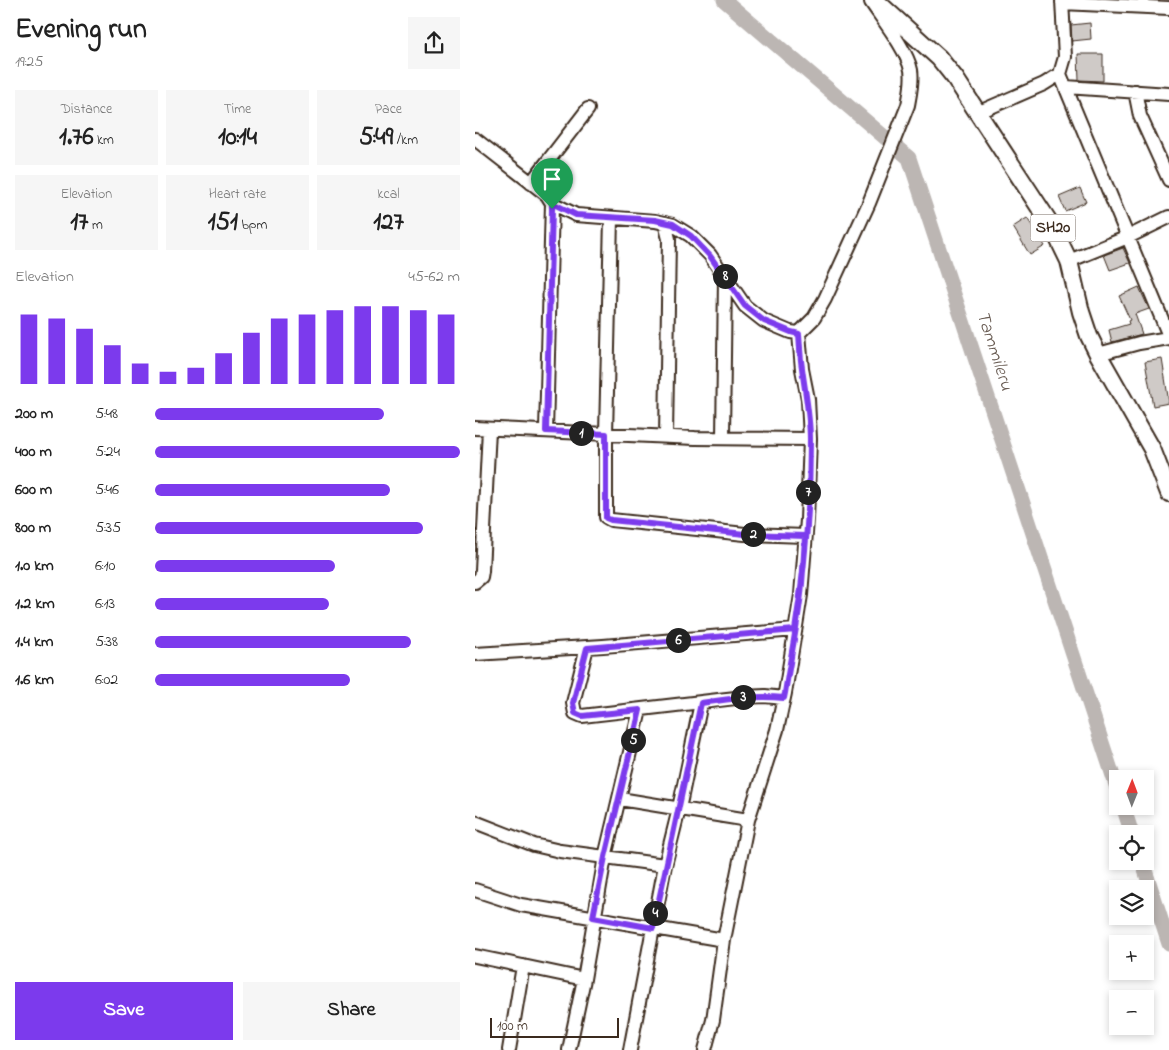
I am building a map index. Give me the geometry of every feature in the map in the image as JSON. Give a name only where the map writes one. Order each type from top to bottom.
[{"type":"main road","name":"SH20","points":[[875,0],[939,58],[955,78],[1053,228],[1069,261],[1081,312],[1089,336],[1151,449],[1169,493]]},
{"type":"street","points":[[705,1050],[713,1020],[724,940],[748,820],[777,730],[801,595],[810,439],[808,399],[802,369],[799,334],[814,318],[825,299],[854,236],[908,105],[912,85],[911,70],[906,54],[870,0]]},
{"type":"street","points":[[1098,354],[1169,337],[1060,74],[1065,56],[1062,1],[1169,8]]},
{"type":"street","points":[[977,113],[1044,84],[1060,74]]},
{"type":"street","points":[[1065,87],[1169,94]]},
{"type":"street","points":[[1135,91],[1140,116],[1169,180]]},
{"type":"street","points":[[531,183],[588,110]]},
{"type":"street","points":[[475,139],[547,195],[552,203],[576,215],[655,220],[673,224],[691,236],[710,256],[745,306],[764,321],[799,334]]},
{"type":"street","points":[[546,431],[552,203]]},
{"type":"street","points":[[1069,261],[1128,237],[1169,217]]},
{"type":"street","points":[[611,218],[606,518],[745,534],[805,536]]},
{"type":"street","points":[[665,223],[669,239],[666,437]]},
{"type":"street","points":[[723,438],[725,276]]},
{"type":"street","points":[[475,428],[666,437],[810,439]]},
{"type":"street","points":[[475,582],[481,577],[482,571],[489,429]]},
{"type":"street","points":[[475,654],[587,648],[795,630]]},
{"type":"street","points":[[587,648],[573,703],[575,713],[582,716],[743,697],[765,696],[784,698]]},
{"type":"street","points":[[630,1050],[665,865],[679,809],[701,703]]},
{"type":"street","points":[[569,1050],[584,978],[593,917],[605,857],[640,710]]},
{"type":"street","points":[[620,800],[748,820]]},
{"type":"street","points":[[475,822],[534,845],[560,851],[665,865]]},
{"type":"street","points":[[475,890],[521,905],[724,940]]},
{"type":"street","points":[[475,956],[584,978]]},
{"type":"street","points":[[509,1050],[523,966]]},
{"type":"building","points":[[1090,23],[1091,39],[1072,41],[1071,25]]},
{"type":"building","points":[[1078,54],[1103,54],[1103,81],[1079,80]]},
{"type":"building","points":[[1080,188],[1086,202],[1065,211],[1059,197]]},
{"type":"building","points":[[1027,218],[1045,246],[1030,255],[1013,227]]},
{"type":"building","points":[[1123,248],[1130,263],[1110,270],[1104,255]]},
{"type":"building","points":[[1139,287],[1149,309],[1135,314],[1142,334],[1112,342],[1109,330],[1129,324],[1128,321],[1130,320],[1119,296]]},
{"type":"building","points":[[1162,359],[1169,403],[1153,406],[1145,362]]},
{"type":"waterway","name":"Tammileru","points":[[724,0],[909,158],[1111,770]]},
{"type":"waterway","name":"Tammileru","points":[[1126,815],[1129,825]]},
{"type":"waterway","name":"Tammileru","points":[[1145,870],[1169,944]]},
{"type":"route","points":[[552,209],[546,431],[606,434],[606,518],[745,534],[805,536],[801,595],[784,698],[765,696],[743,697],[701,703],[653,928],[593,917],[605,857],[640,710],[582,716],[575,713],[573,703],[587,648],[795,630],[801,595],[807,520],[810,439],[808,399],[802,369],[799,334],[764,321],[745,306],[710,256],[691,236],[673,224],[655,220],[576,215],[552,203],[552,209]]}]
